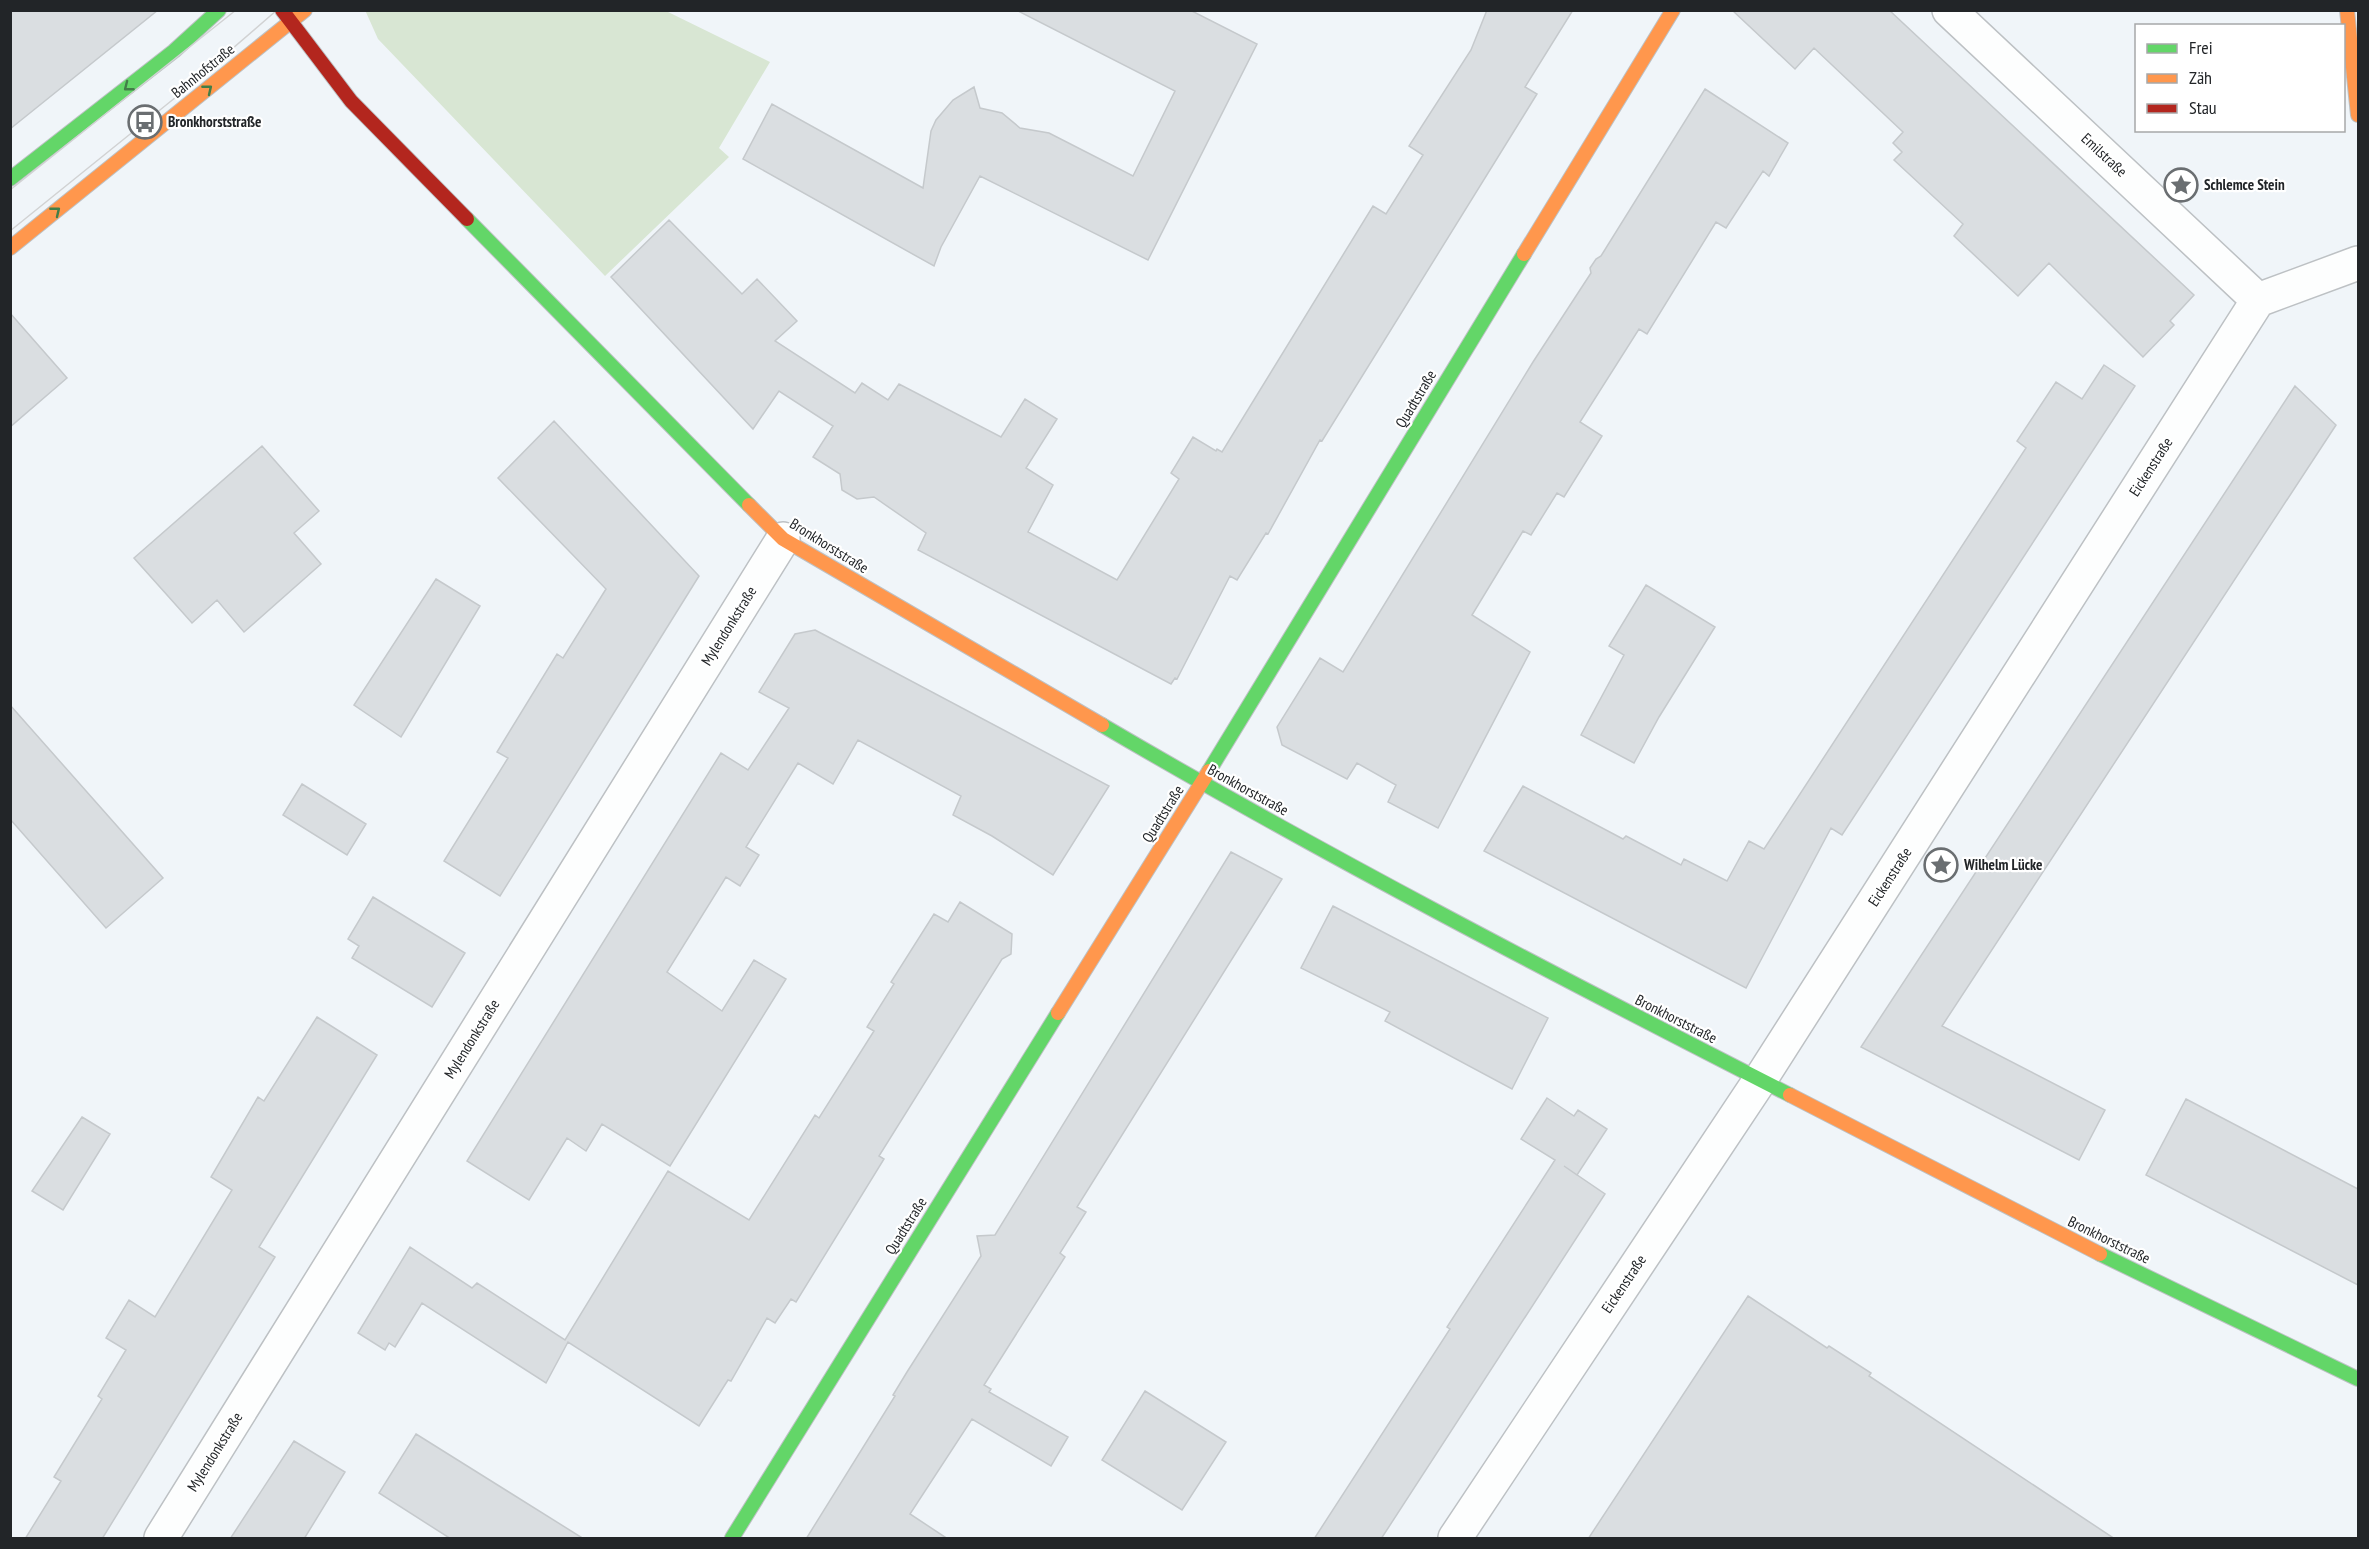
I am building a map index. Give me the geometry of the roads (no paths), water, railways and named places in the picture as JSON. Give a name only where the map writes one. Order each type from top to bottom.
[{"type":"street","points":[[10,179],[174,51],[219,10]]},
{"type":"street","name":"Bronkhorststraße","points":[[282,10],[351,101],[783,539],[1201,783],[1489,941],[2102,1255],[2358,1379]]},
{"type":"street","name":"Bahnhofstraße","points":[[10,248],[305,10]]},
{"type":"street","name":"Quadtstraße","points":[[732,1539],[1201,783],[1673,10]]},
{"type":"street","name":"Emilstraße","points":[[1949,10],[2259,300]]},
{"type":"street","points":[[2347,10],[2358,115]]},
{"type":"street","points":[[2259,300],[2358,262]]},
{"type":"street","name":"Eickenstraße","points":[[1455,1539],[1760,1080],[2259,300]]},
{"type":"street","name":"Mylendonkstraße","points":[[161,1539],[783,539]]},
{"type":"tram line","points":[[10,190],[236,10]]},
{"type":"tram line","points":[[10,231],[181,93],[277,10]]},
{"type":"place","name":"Bronkhorststraße","points":[[145,122]]},
{"type":"place","name":"Schlemce Stein","points":[[2181,185]]},
{"type":"place","name":"Wilhelm Lücke","points":[[1941,865]]}]
